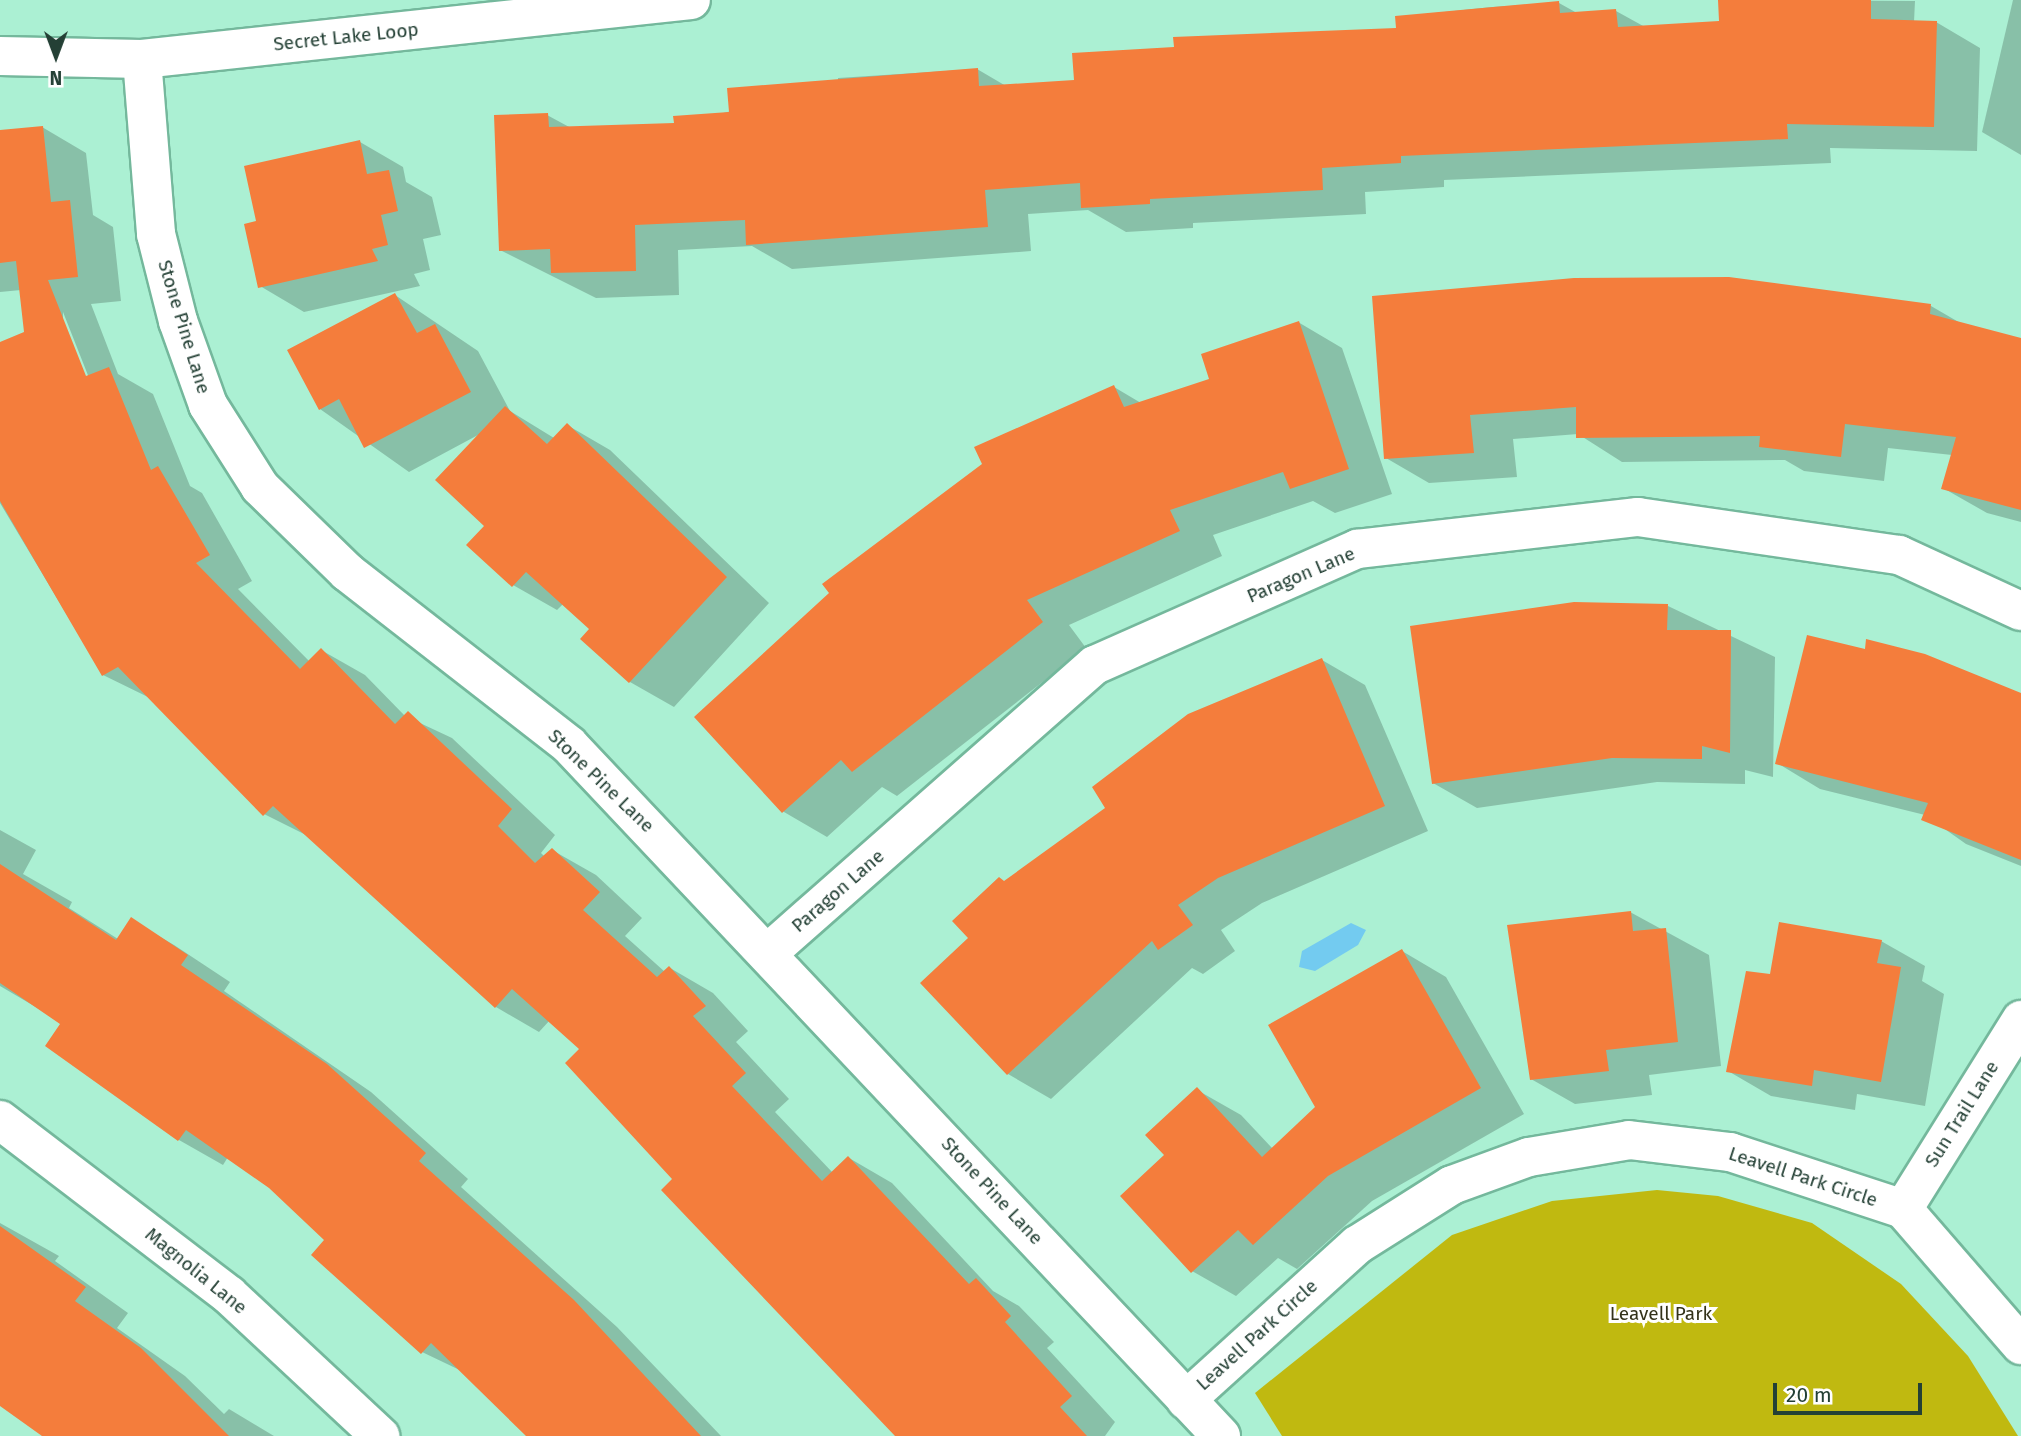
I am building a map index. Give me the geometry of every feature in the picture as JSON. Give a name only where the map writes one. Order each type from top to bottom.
[{"type":"street","name":"Secret Lake Loop","points":[[0,56],[142,59],[691,0]]},
{"type":"street","name":"Stone Pine Lane","points":[[142,59],[156,234],[178,321],[208,405],[260,488],[347,572],[569,745],[769,952],[1185,1400],[1222,1436]]},
{"type":"street","name":"Paragon Lane","points":[[769,952],[1095,665],[1357,549],[1638,517],[1899,555],[2021,611]]},
{"type":"street","name":"Sun Trail Lane","points":[[1903,1209],[2021,1020]]},
{"type":"street","name":"Magnolia Lane","points":[[0,1120],[229,1295],[380,1436]]},
{"type":"street","name":"Leavell Park Circle","points":[[1185,1400],[1357,1245],[1452,1185],[1529,1157],[1629,1140],[1730,1152],[1903,1209],[2021,1345]]},
{"type":"green space","name":"Leavell Park","points":[[1657,1190],[1718,1196],[1812,1223],[1901,1284],[1968,1356],[2018,1436],[1282,1436],[1255,1393],[1452,1235],[1552,1201]]},
{"type":"water","points":[[1351,923],[1366,930],[1358,945],[1315,971],[1299,967],[1302,951]]},
{"type":"building","points":[[1718,0],[1871,0],[1871,19],[1937,21],[1934,127],[1787,124],[1788,139],[1401,156],[1401,163],[1322,168],[1323,190],[1150,199],[1150,204],[1081,208],[1080,183],[985,190],[988,227],[746,245],[745,220],[635,225],[636,271],[551,273],[550,249],[499,251],[494,115],[548,113],[549,127],[674,123],[673,116],[729,112],[727,88],[978,68],[979,86],[1074,80],[1072,53],[1174,47],[1173,37],[1396,28],[1395,16],[1559,1],[1560,13],[1616,9],[1618,27],[1719,21]]},
{"type":"building","points":[[43,126],[51,202],[70,200],[78,277],[48,280],[86,376],[109,367],[151,470],[158,466],[210,555],[196,563],[300,669],[321,648],[395,724],[408,711],[512,809],[498,826],[535,863],[552,848],[600,892],[583,910],[657,977],[669,966],[706,1006],[693,1016],[746,1073],[732,1086],[822,1181],[848,1156],[969,1284],[976,1278],[1011,1316],[1005,1322],[1072,1396],[1060,1407],[1087,1436],[895,1436],[661,1190],[672,1179],[565,1063],[579,1049],[512,989],[495,1008],[273,806],[263,816],[118,667],[102,676],[0,501],[0,342],[24,332],[16,261],[0,263],[0,130]]},
{"type":"building","points":[[360,140],[367,174],[389,170],[398,211],[381,215],[388,245],[372,249],[378,261],[258,288],[244,224],[256,221],[244,166]]},
{"type":"building","points":[[1729,277],[1931,304],[1930,314],[2021,338],[2021,510],[1941,489],[1956,437],[1845,424],[1841,457],[1759,447],[1760,436],[1576,438],[1576,407],[1470,415],[1474,453],[1384,459],[1372,296],[1574,278]]},
{"type":"building","points":[[395,293],[417,333],[435,324],[471,392],[364,448],[339,399],[319,410],[287,350]]},
{"type":"building","points":[[1299,321],[1349,469],[1290,489],[1283,472],[1170,510],[1180,531],[1027,600],[1043,622],[852,772],[841,760],[782,813],[694,717],[829,593],[822,584],[982,464],[974,447],[1114,385],[1124,407],[1209,379],[1201,354]]},
{"type":"building","points":[[505,406],[547,444],[567,423],[727,577],[629,683],[580,639],[589,629],[526,572],[512,587],[466,545],[484,526],[435,480]]},
{"type":"building","points":[[1574,602],[1668,604],[1667,630],[1731,630],[1730,753],[1702,746],[1702,759],[1612,758],[1432,784],[1410,626]]},
{"type":"building","points":[[1807,635],[1865,649],[1866,639],[1925,654],[2021,693],[2021,860],[1921,820],[1928,803],[1775,764]]},
{"type":"building","points":[[1322,658],[1385,806],[1218,878],[1178,905],[1193,925],[1158,950],[1152,941],[1007,1075],[920,983],[968,938],[952,921],[999,877],[1004,881],[1105,808],[1092,787],[1188,714]]},
{"type":"building","points":[[0,864],[116,940],[131,917],[188,955],[181,965],[327,1064],[426,1153],[419,1161],[574,1300],[701,1436],[526,1436],[431,1343],[421,1354],[311,1255],[324,1240],[269,1188],[186,1130],[178,1141],[45,1046],[60,1024],[0,983]]},
{"type":"building","points":[[1631,911],[1633,931],[1666,928],[1678,1042],[1606,1050],[1609,1071],[1530,1080],[1507,925]]},
{"type":"building","points":[[1779,922],[1882,940],[1877,963],[1901,967],[1881,1082],[1814,1070],[1812,1086],[1726,1072],[1746,971],[1770,974]]},
{"type":"building","points":[[1402,949],[1481,1088],[1328,1176],[1253,1245],[1238,1230],[1191,1273],[1120,1196],[1164,1155],[1145,1135],[1197,1087],[1262,1157],[1315,1107],[1268,1025]]},
{"type":"building","points":[[0,1226],[86,1287],[75,1301],[141,1348],[229,1436],[42,1436],[0,1406]]}]
